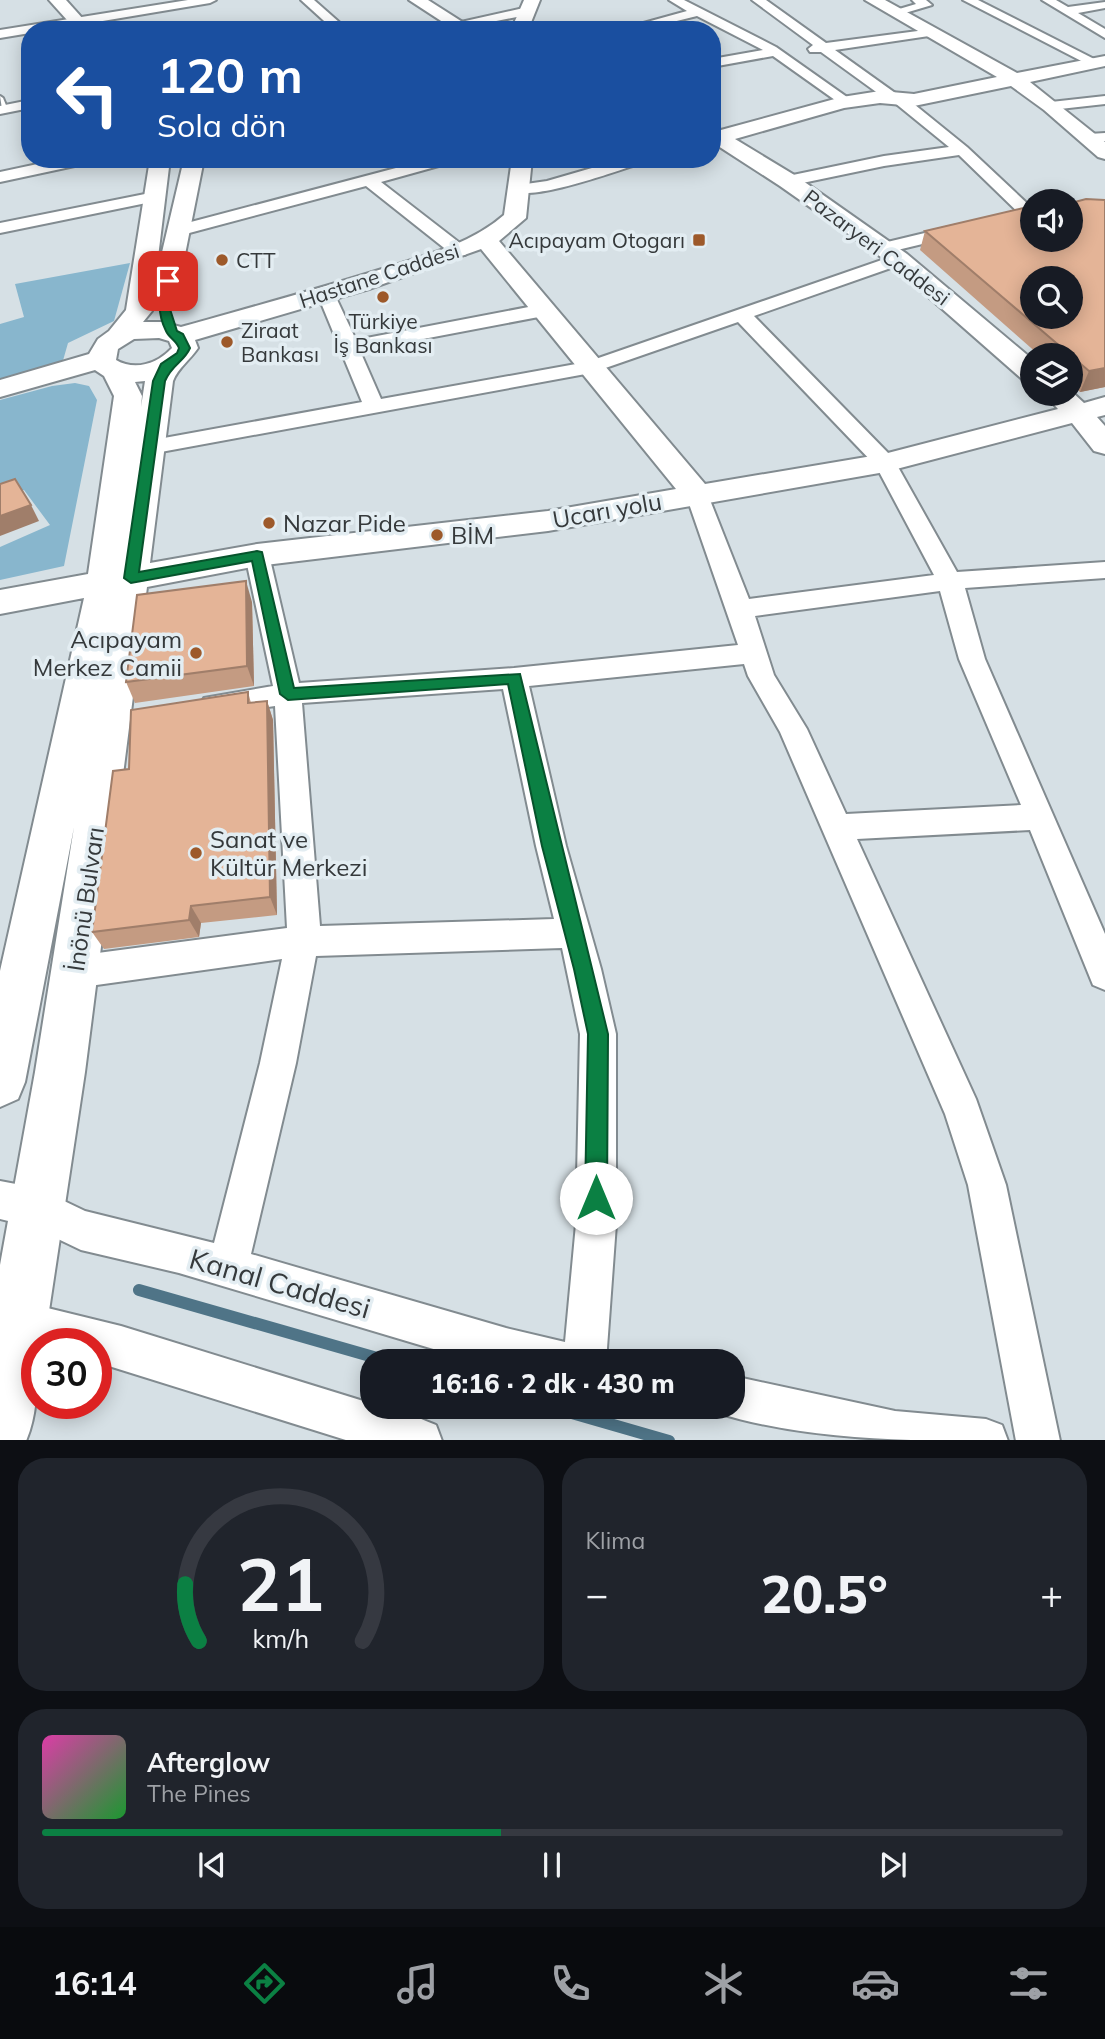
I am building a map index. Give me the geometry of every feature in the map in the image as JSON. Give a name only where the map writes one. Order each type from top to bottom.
[{"type":"street","points":[[57,0],[77,21]]},
{"type":"street","points":[[102,21],[210,0]]},
{"type":"street","points":[[307,0],[332,21]]},
{"type":"street","points":[[417,0],[452,21]]},
{"type":"street","points":[[488,21],[535,10],[547,0]]},
{"type":"street","points":[[676,0],[715,21]]},
{"type":"street","points":[[758,0],[897,99],[962,150],[1020,204]]},
{"type":"street","points":[[873,0],[1016,80],[1097,138],[1105,153]]},
{"type":"street","points":[[969,0],[1100,62]]},
{"type":"street","points":[[1048,0],[1105,34]]},
{"type":"street","points":[[895,12],[927,3]]},
{"type":"street","points":[[1067,11],[1105,5]]},
{"type":"street","points":[[661,21],[698,12]]},
{"type":"street","points":[[721,24],[779,54],[847,102]]},
{"type":"street","points":[[0,34],[21,32]]},
{"type":"street","points":[[721,62],[929,32]]},
{"type":"street","points":[[721,134],[847,102],[880,97],[897,99],[939,96],[1100,62]]},
{"type":"street","points":[[1051,106],[1105,100]]},
{"type":"street","points":[[2,105],[21,104]]},
{"type":"street","name":"Pazaryeri Caddesi","points":[[721,140],[788,181],[892,254],[1020,363]]},
{"type":"street","points":[[788,181],[884,160],[962,150]]},
{"type":"street","points":[[0,177],[42,168]]},
{"type":"street","points":[[111,356],[139,311],[159,168]]},
{"type":"street","name":"İnönü Bulvarı","points":[[0,1082],[150,447],[159,381],[172,345],[163,306],[192,168]]},
{"type":"street","points":[[178,230],[414,168]]},
{"type":"street","name":"Hastane Caddesi","points":[[172,345],[459,251],[485,239],[506,227],[516,217],[521,168]]},
{"type":"street","points":[[518,189],[548,186],[609,168]]},
{"type":"street","points":[[369,180],[459,251]]},
{"type":"street","points":[[0,228],[155,197]]},
{"type":"street","points":[[1002,220],[1020,216]]},
{"type":"street","points":[[150,447],[591,367],[741,314],[892,254],[976,226]]},
{"type":"street","points":[[485,239],[697,495],[740,609],[761,676],[793,729],[963,1112],[987,1185],[1022,1371],[1038,1440]]},
{"type":"street","points":[[326,293],[374,406]]},
{"type":"street","points":[[349,347],[544,310]]},
{"type":"street","points":[[741,314],[885,463],[950,581],[972,659],[1105,974]]},
{"type":"street","points":[[0,389],[111,356],[139,331],[172,345],[140,372],[111,356]]},
{"type":"street","name":"İnönü Bulvarı","points":[[0,1431],[19,1204],[75,972],[124,718],[117,581],[128,396],[111,356]]},
{"type":"street","name":"Ucarı yolu","points":[[0,602],[257,555],[548,521],[885,463],[1073,406]]},
{"type":"street","points":[[1081,406],[1105,445]]},
{"type":"street","points":[[228,1267],[278,1063],[304,931],[288,694],[257,555]]},
{"type":"street","points":[[740,609],[950,581],[1105,569]]},
{"type":"street","points":[[192,708],[288,694],[514,678],[754,653]]},
{"type":"street","points":[[514,678],[551,846],[598,1034],[596,1224],[586,1349]]},
{"type":"street","points":[[838,827],[1040,817]]},
{"type":"street","points":[[75,972],[302,941],[573,933]]},
{"type":"street","name":"Kanal Caddesi","points":[[19,1204],[81,1230],[179,1253],[506,1349]]},
{"type":"street","points":[[9,1318],[121,1347],[420,1440]]},
{"type":"street","points":[[745,1401],[895,1433],[986,1440]]},
{"type":"shaded area","points":[[130,263],[114,321],[68,343],[62,364],[0,382],[0,324],[24,317],[15,284]]},
{"type":"shaded area","points":[[75,383],[89,386],[97,400],[64,566],[0,580],[0,547],[50,525],[24,490],[0,498],[0,400],[52,386]]},
{"type":"building","points":[[1083,200],[1105,200],[1105,368],[1089,371],[1083,366],[1083,343],[1056,343],[1040,329],[1083,329],[1083,266],[1020,266],[1020,312],[925,231],[1020,209],[1020,252],[1083,252]]},
{"type":"building","points":[[15,479],[31,505],[0,516],[0,484]]},
{"type":"building","name":"Acıpayam Merkez Camii","points":[[246,581],[247,666],[126,682],[137,595]]},
{"type":"building","name":"Sanat ve Kültür Merkezi","points":[[248,692],[248,703],[267,701],[270,897],[191,906],[189,920],[92,932],[113,771],[129,769],[131,710]]},
{"type":"waterway","points":[[139,1290],[360,1353]]},
{"type":"waterway","points":[[593,1419],[666,1440]]},
{"type":"place","name":"Acıpayam Otogarı","points":[[699,240]]},
{"type":"place","name":"CTT","points":[[222,260]]},
{"type":"place","name":"Türkiye İş Bankası","points":[[383,297]]},
{"type":"place","name":"Ziraat Bankası","points":[[227,342]]},
{"type":"place","name":"Nazar Pide","points":[[269,523]]},
{"type":"place","name":"BİM","points":[[437,535]]},
{"type":"place","name":"Acıpayam Merkez Camii","points":[[196,653]]},
{"type":"place","name":"Sanat ve Kültür Merkezi","points":[[196,853]]},
{"type":"route","points":[[168,281],[163,306],[172,332],[180,336],[185,348],[175,361],[165,366],[159,381],[131,578],[257,555],[288,694],[514,678],[551,846],[584,969],[598,1034],[596,1198]]}]
